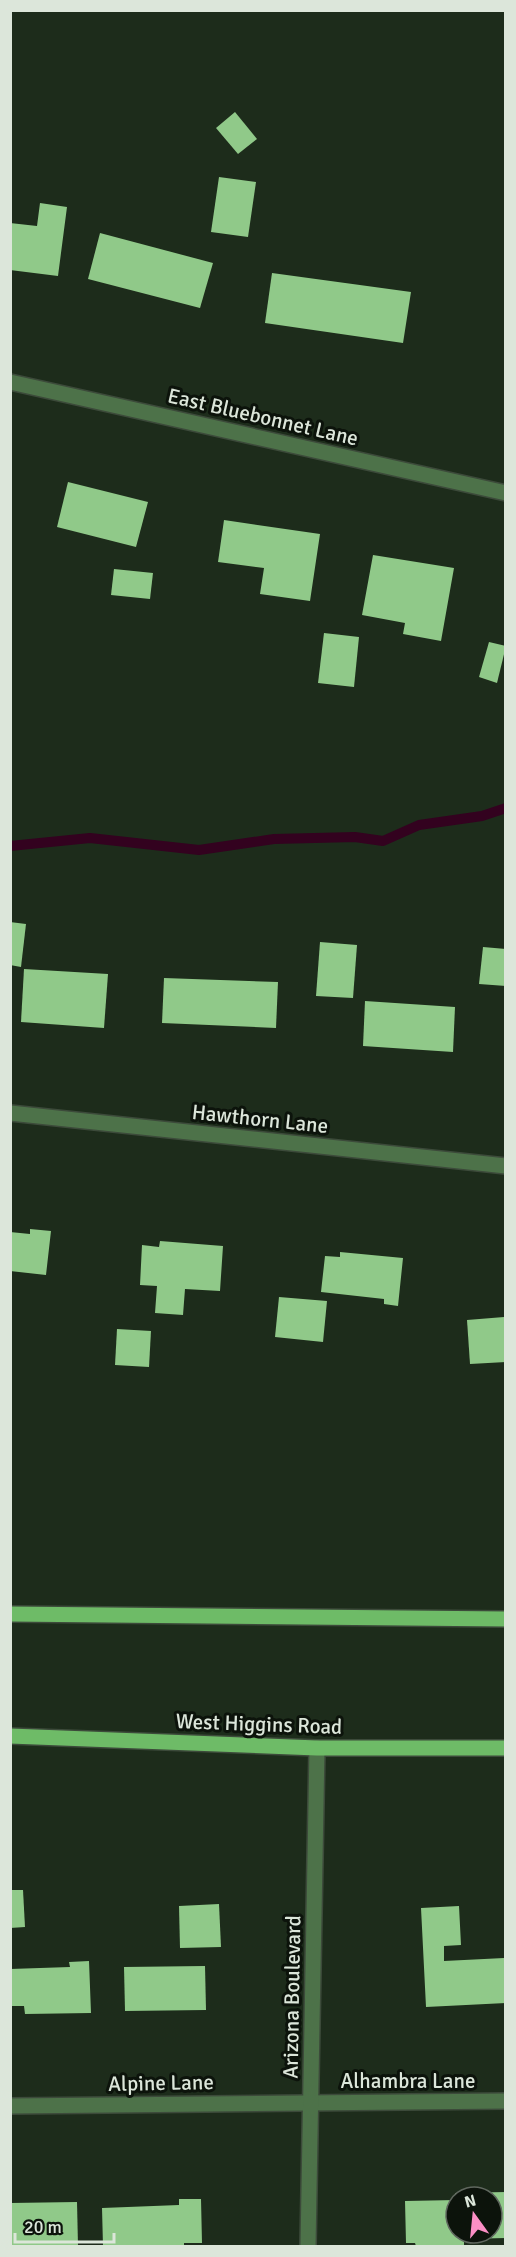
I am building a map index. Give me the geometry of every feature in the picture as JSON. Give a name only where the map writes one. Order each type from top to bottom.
[{"type":"main road","points":[[10,1614],[506,1619]]},
{"type":"main road","name":"West Higgins Road","points":[[10,1736],[317,1748],[506,1748]]},
{"type":"street","name":"East Bluebonnet Lane","points":[[10,382],[506,493]]},
{"type":"street","name":"Hawthorn Lane","points":[[10,1113],[506,1166]]},
{"type":"street","name":"Arizona Boulevard","points":[[308,2247],[317,1748]]},
{"type":"street","name":"Alhambra Lane","points":[[312,2103],[506,2101]]},
{"type":"street","name":"Alpine Lane","points":[[10,2106],[312,2103]]},
{"type":"building","points":[[235,112],[257,139],[238,154],[216,128]]},
{"type":"building","points":[[219,177],[256,182],[248,237],[211,232]]},
{"type":"building","points":[[40,203],[67,207],[58,276],[10,270],[10,223],[37,226]]},
{"type":"building","points":[[100,233],[213,263],[200,308],[88,279]]},
{"type":"building","points":[[272,273],[411,292],[403,343],[265,323]]},
{"type":"building","points":[[68,482],[148,502],[136,547],[57,527]]},
{"type":"building","points":[[224,520],[320,534],[310,601],[260,594],[264,568],[218,562]]},
{"type":"building","points":[[373,555],[454,568],[441,641],[403,634],[405,623],[362,615]]},
{"type":"building","points":[[114,569],[153,573],[150,599],[111,595]]},
{"type":"building","points":[[324,633],[359,637],[354,687],[318,683]]},
{"type":"building","points":[[489,642],[506,646],[497,683],[479,677]]},
{"type":"building","points":[[10,922],[26,924],[21,967],[10,965]]},
{"type":"building","points":[[320,942],[357,945],[353,998],[316,996]]},
{"type":"building","points":[[483,947],[506,949],[506,986],[479,984]]},
{"type":"building","points":[[24,969],[108,974],[104,1028],[21,1022]]},
{"type":"building","points":[[164,978],[278,982],[276,1028],[162,1023]]},
{"type":"building","points":[[365,1001],[455,1007],[453,1052],[363,1046]]},
{"type":"building","points":[[30,1229],[51,1231],[46,1275],[10,1271],[10,1232],[30,1234]]},
{"type":"building","points":[[160,1241],[223,1246],[220,1291],[185,1289],[183,1315],[155,1313],[157,1286],[140,1285],[142,1245],[159,1247]]},
{"type":"building","points":[[340,1252],[403,1258],[398,1306],[384,1304],[384,1299],[321,1292],[325,1256],[340,1257]]},
{"type":"building","points":[[279,1297],[327,1301],[323,1342],[275,1337]]},
{"type":"building","points":[[504,1317],[506,1362],[470,1364],[467,1320]]},
{"type":"building","points":[[117,1329],[151,1331],[149,1367],[115,1365]]},
{"type":"building","points":[[10,1890],[23,1890],[25,1927],[10,1928]]},
{"type":"building","points":[[219,1904],[221,1947],[180,1948],[179,1906]]},
{"type":"building","points":[[459,1906],[461,1945],[444,1946],[444,1961],[504,1958],[506,2003],[426,2007],[421,1908]]},
{"type":"building","points":[[89,1961],[91,2013],[25,2014],[24,2006],[10,2006],[10,1969],[70,1967],[69,1962]]},
{"type":"building","points":[[205,1966],[206,2010],[125,2011],[124,1967]]},
{"type":"building","points":[[504,2192],[506,2192],[506,2238],[504,2238]]},
{"type":"building","points":[[179,2199],[201,2199],[202,2243],[184,2243],[184,2246],[103,2246],[102,2208],[179,2205]]},
{"type":"building","points":[[444,2200],[444,2245],[464,2246],[416,2246],[415,2243],[406,2243],[405,2201]]},
{"type":"building","points":[[77,2202],[78,2246],[10,2246],[10,2203]]},
{"type":"waterway","points":[[10,846],[90,838],[199,850],[274,839],[355,837],[383,841],[419,825],[482,816],[506,808]]}]
